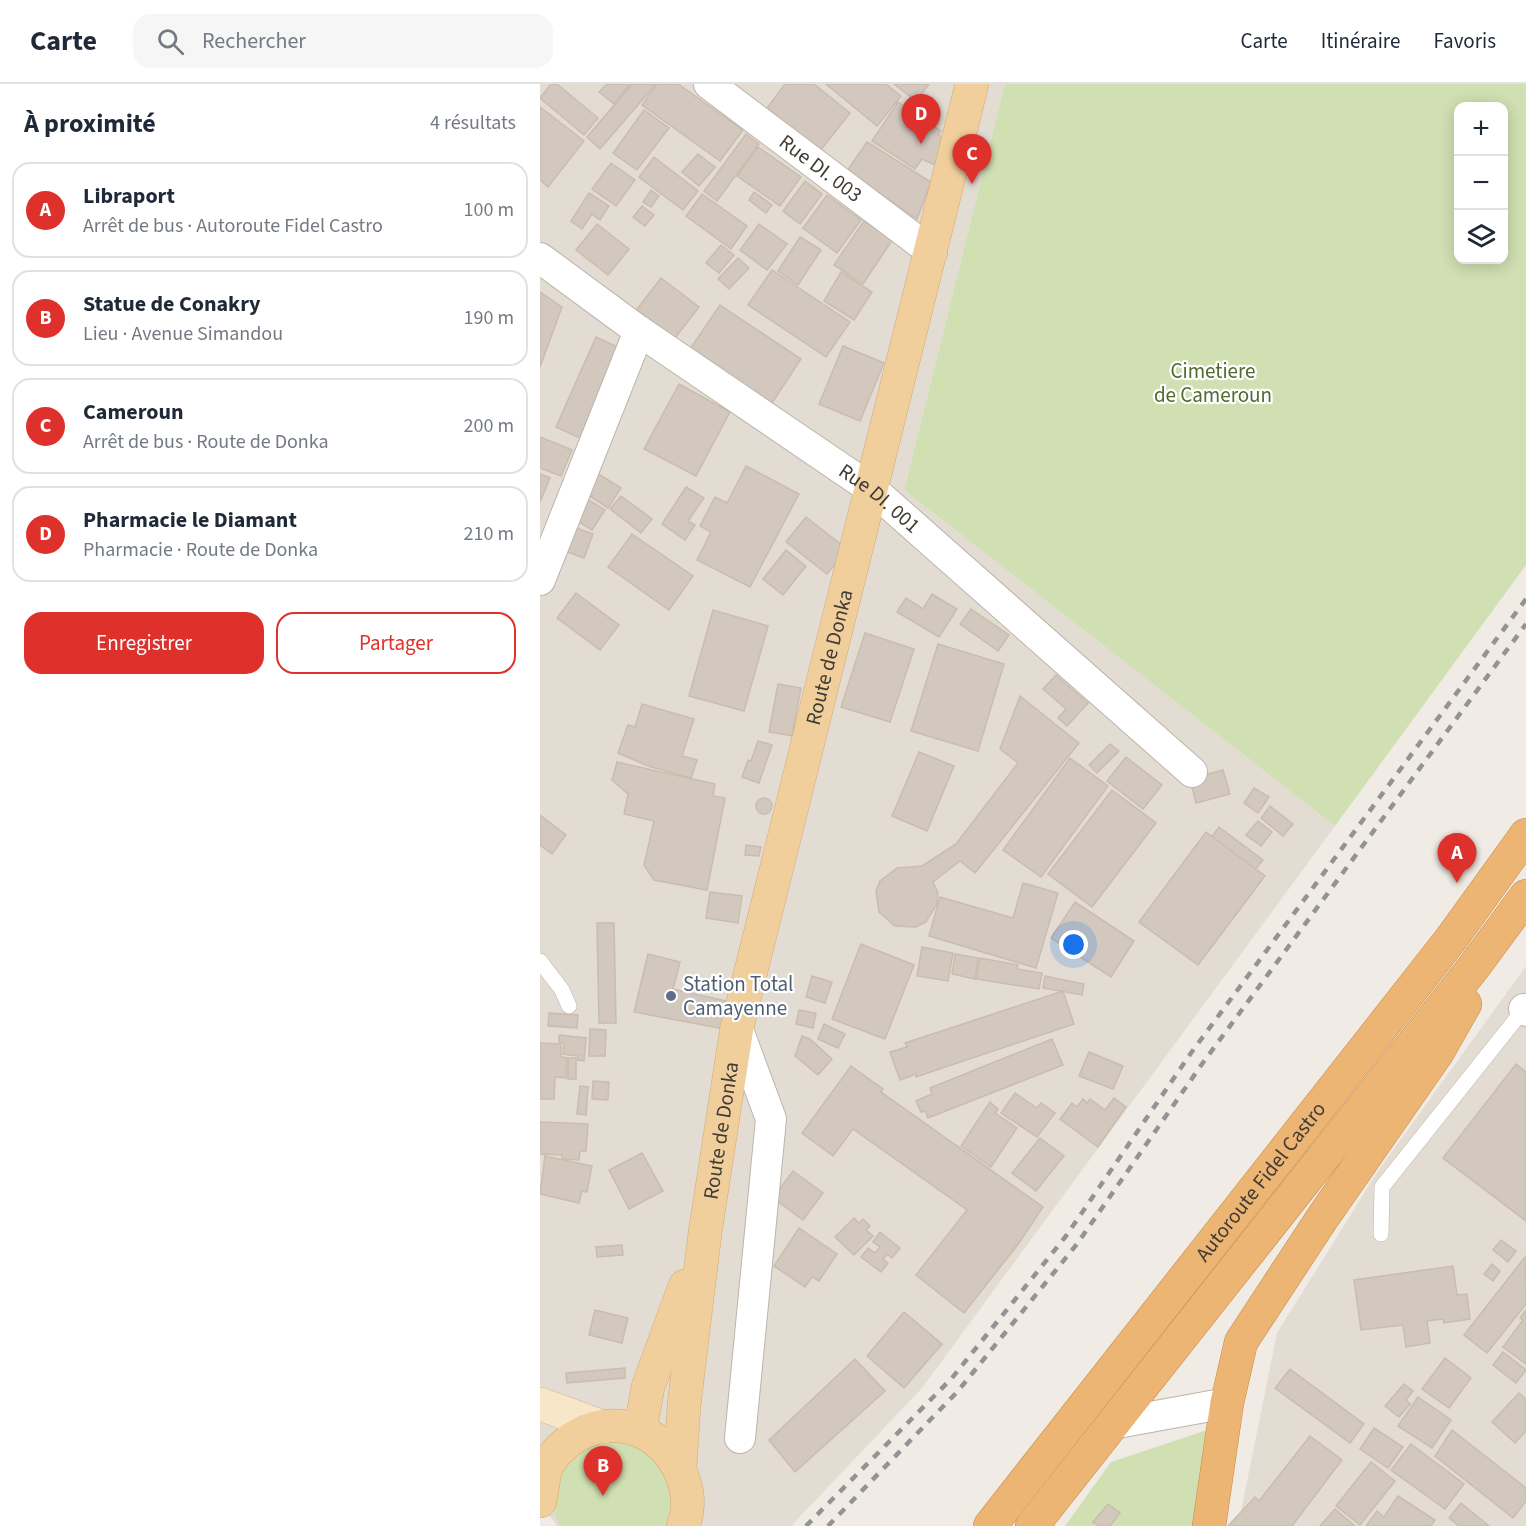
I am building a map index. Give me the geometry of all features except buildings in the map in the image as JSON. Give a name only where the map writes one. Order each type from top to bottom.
[{"type":"highway","name":"Autoroute Fidel Castro","points":[[990,1526],[1451,939],[1526,835]]},
{"type":"highway","name":"Autoroute Fidel Castro","points":[[1032,1526],[1476,964],[1526,896]]},
{"type":"highway","points":[[1209,1526],[1227,1403],[1241,1342],[1323,1217],[1437,1053],[1526,896]]},
{"type":"main road","name":"Route de Donka","points":[[680,1467],[684,1405],[705,1233],[737,1027],[873,490],[972,84]]},
{"type":"main road","name":"Route de Donka","points":[[640,1431],[648,1387],[705,1233]]},
{"type":"main road","points":[[540,1404],[603,1427]]},
{"type":"main road","points":[[540,1502],[543,1465],[560,1448],[579,1434],[603,1427],[621,1426],[640,1431],[656,1439],[670,1451],[680,1467],[688,1494],[683,1526]]},
{"type":"main road","points":[[540,1508],[546,1526]]},
{"type":"street","name":"Rue DI. 003","points":[[709,84],[932,252]]},
{"type":"street","name":"Rue DI. 001","points":[[540,258],[639,331],[873,490],[1192,772]]},
{"type":"street","points":[[540,580],[639,331]]},
{"type":"street","points":[[737,1027],[771,1119],[740,1438]]},
{"type":"street","points":[[1112,1424],[1227,1403]]},
{"type":"lane","points":[[540,961],[562,990],[569,1006]]},
{"type":"lane","points":[[1381,1233],[1382,1187],[1525,1010]]},
{"type":"shaded area","points":[[540,84],[1005,84],[904,490],[1335,826],[922,1388],[791,1526],[557,1526],[540,1503]]},
{"type":"shaded area","points":[[1526,966],[1526,1526],[1238,1526],[1277,1333],[1378,1171]]},
{"type":"green space","name":"Cimetiere de Cameroun","points":[[1005,84],[1526,84],[1526,565],[1335,826],[904,490]]},
{"type":"green space","points":[[1210,1429],[1195,1526],[1065,1526],[1111,1462]]},
{"type":"green space","points":[[617,1441],[645,1449],[672,1482],[670,1526],[560,1526],[556,1514],[555,1498],[563,1472],[576,1456],[585,1450]]},
{"type":"railway","points":[[806,1526],[952,1378],[1066,1236],[1191,1053],[1526,599]]},
{"type":"railway","points":[[828,1526],[958,1391],[1077,1244],[1202,1064],[1526,624]]},
{"type":"place","name":"Pharmacie le Diamant","points":[[921,144]]},
{"type":"place","name":"Cameroun","points":[[972,184]]},
{"type":"place","name":"Libraport","points":[[1457,883]]},
{"type":"place","name":"Station Total Camayenne","points":[[671,996]]},
{"type":"place","name":"Statue de Conakry","points":[[603,1496]]}]
